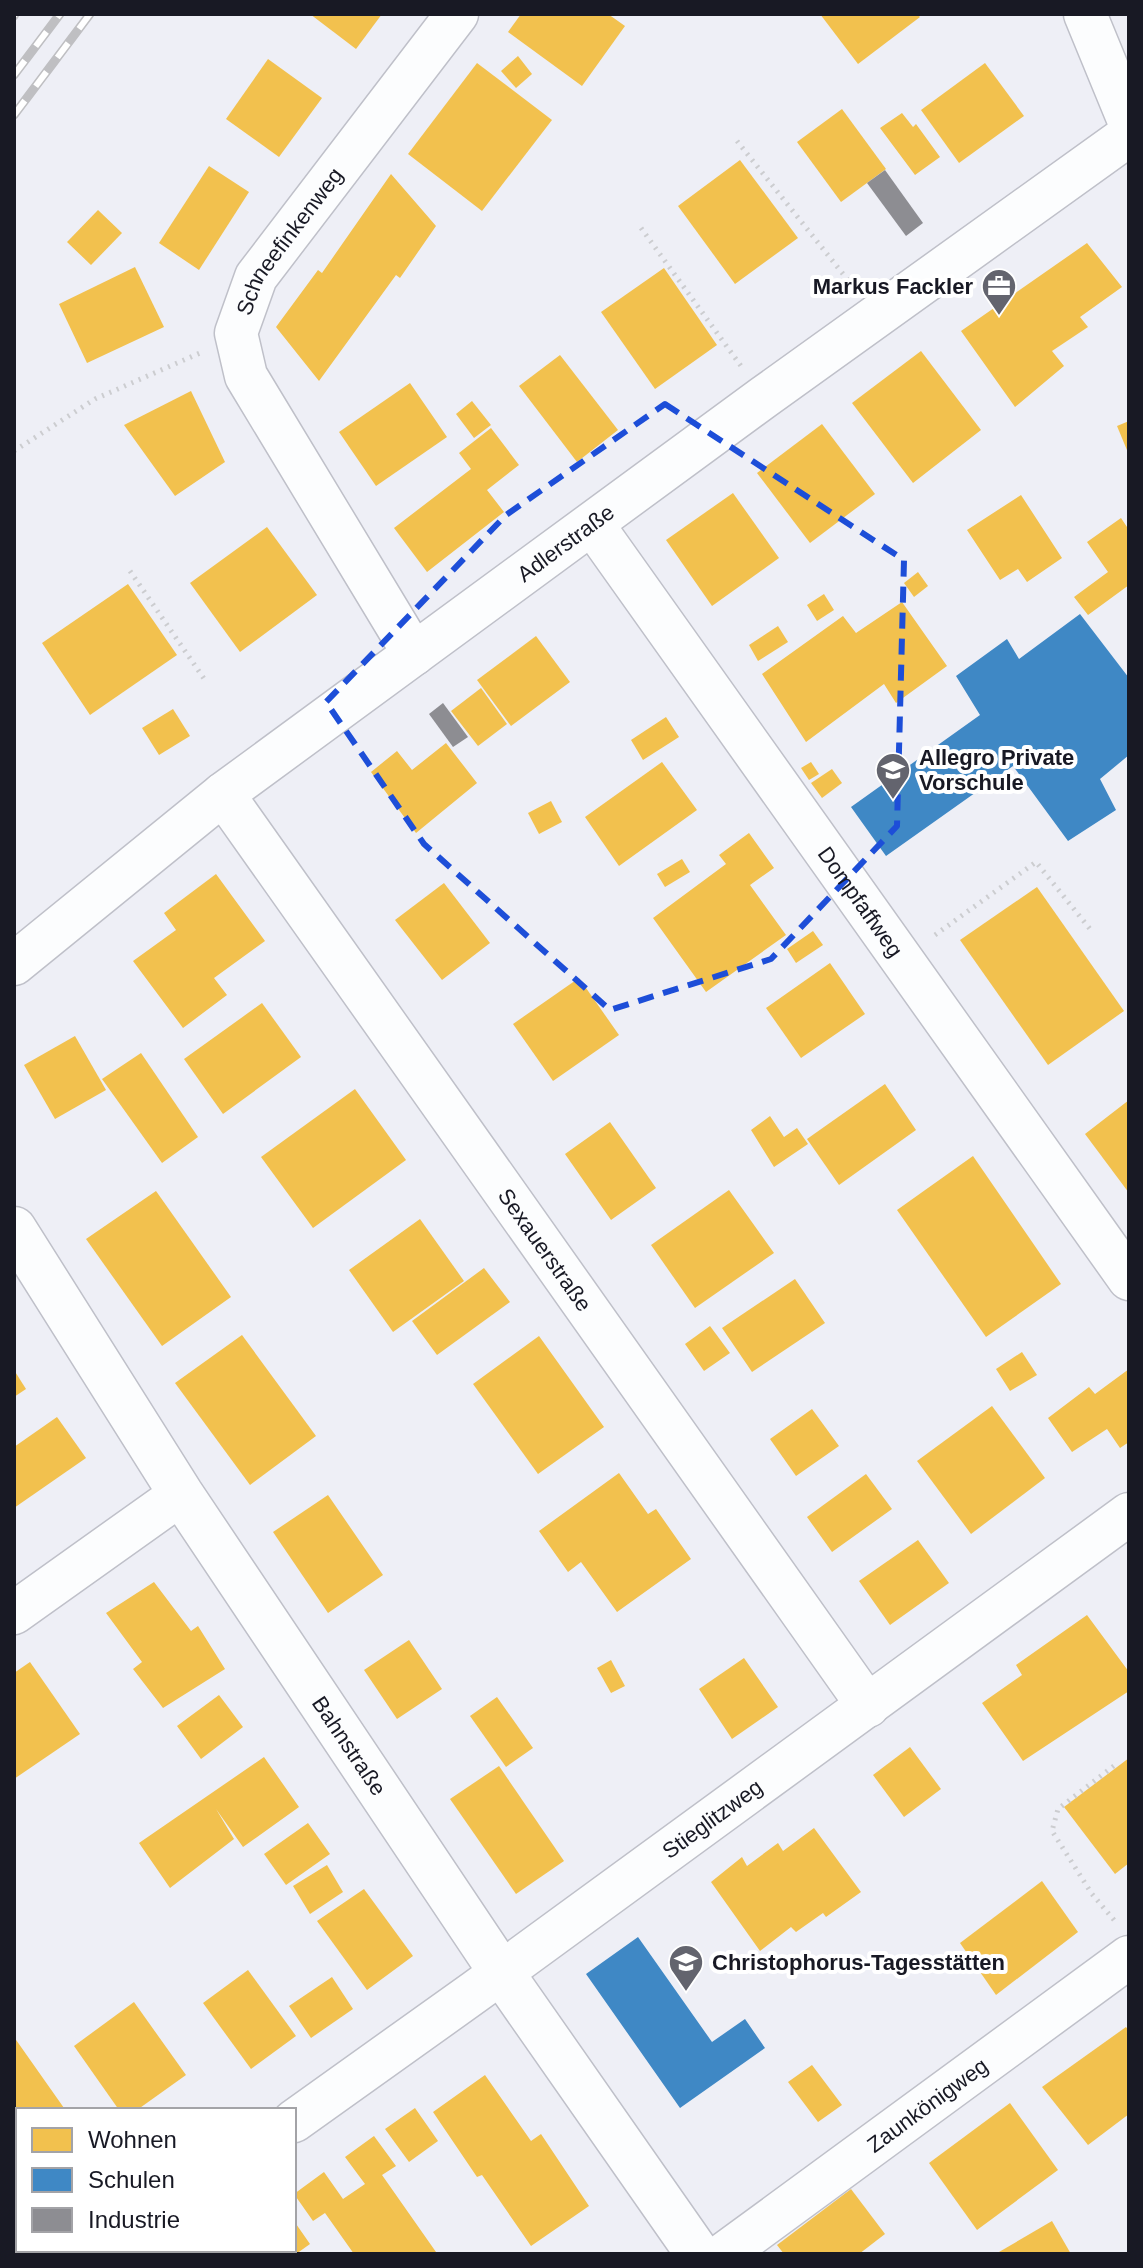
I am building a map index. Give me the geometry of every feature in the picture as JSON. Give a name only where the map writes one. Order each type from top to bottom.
[{"type":"street","name":"Schneefinkenweg","points":[[414,654],[246,376],[236,333],[256,277],[457,14]]},
{"type":"street","points":[[1085,14],[1129,121]]},
{"type":"street","name":"Adlerstraße","points":[[14,964],[223,794],[764,397],[1129,135]]},
{"type":"street","name":"Dompfaffweg","points":[[593,525],[1129,1279]]},
{"type":"street","name":"Sexauerstraße","points":[[223,794],[868,1706]]},
{"type":"street","name":"Bahnstraße","points":[[14,1229],[181,1494],[501,1972],[698,2254]]},
{"type":"street","points":[[14,1613],[181,1494]]},
{"type":"street","name":"Stieglitzweg","points":[[296,2120],[1129,1514]]},
{"type":"street","name":"Zaunkönigweg","points":[[724,2254],[1124,1942]]},
{"type":"path","points":[[737,141],[860,295]]},
{"type":"path","points":[[641,228],[764,397]]},
{"type":"path","points":[[14,451],[95,399],[199,353],[217,349],[236,333]]},
{"type":"path","points":[[130,571],[207,683]]},
{"type":"path","points":[[933,936],[1036,862],[1090,929]]},
{"type":"path","points":[[1115,1765],[1058,1809],[1052,1831],[1124,1942]]},
{"type":"highlighted area","points":[[665,404],[904,560],[897,826],[771,959],[610,1010],[424,844],[326,702],[506,515]]},
{"type":"building: Wohnen","points":[[310,14],[382,14],[356,49]]},
{"type":"building: Wohnen","points":[[521,14],[608,14],[625,26],[582,86],[508,32]]},
{"type":"building: Wohnen","points":[[820,14],[917,14],[920,17],[858,64]]},
{"type":"building: Wohnen","points":[[518,56],[532,74],[516,88],[501,71]]},
{"type":"building: Wohnen","points":[[268,59],[322,98],[279,157],[226,119]]},
{"type":"building: Wohnen","points":[[477,63],[552,120],[482,211],[408,154]]},
{"type":"building: Wohnen","points":[[985,63],[1024,116],[959,163],[921,110]]},
{"type":"building: Wohnen","points":[[842,109],[886,169],[841,202],[797,142]]},
{"type":"building: Wohnen","points":[[902,113],[913,127],[916,124],[940,157],[915,175],[880,128]]},
{"type":"building: Wohnen","points":[[740,160],[798,238],[735,284],[678,206]]},
{"type":"building: Wohnen","points":[[209,166],[249,192],[199,270],[159,243]]},
{"type":"building: Wohnen","points":[[391,174],[436,226],[400,278],[396,275],[319,381],[276,327],[318,270],[322,273]]},
{"type":"building: Wohnen","points":[[98,210],[122,233],[91,265],[67,242]]},
{"type":"building: Wohnen","points":[[1087,243],[1122,287],[1080,317],[1088,327],[1052,351],[1064,366],[1015,407],[961,331]]},
{"type":"building: Wohnen","points":[[135,267],[164,327],[87,363],[59,304]]},
{"type":"building: Wohnen","points":[[664,268],[717,345],[655,389],[601,312]]},
{"type":"building: Wohnen","points":[[921,351],[981,430],[913,483],[852,403]]},
{"type":"building: Wohnen","points":[[560,355],[618,430],[577,462],[519,386]]},
{"type":"building: Wohnen","points":[[410,383],[447,437],[376,486],[339,432]]},
{"type":"building: Wohnen","points":[[191,391],[225,462],[175,496],[124,425]]},
{"type":"building: Wohnen","points":[[472,401],[491,425],[474,438],[456,414]]},
{"type":"building: Wohnen","points":[[1129,421],[1129,455],[1117,426]]},
{"type":"building: Wohnen","points":[[822,424],[875,494],[810,543],[757,473]]},
{"type":"building: Wohnen","points":[[491,428],[519,465],[487,490],[504,512],[427,572],[394,528],[471,469],[459,453]]},
{"type":"building: Wohnen","points":[[733,493],[779,558],[712,606],[666,540]]},
{"type":"building: Wohnen","points":[[1021,495],[1062,558],[1027,582],[1018,569],[1000,580],[967,530]]},
{"type":"building: Wohnen","points":[[1121,518],[1129,530],[1129,585],[1088,615],[1074,597],[1108,572],[1087,542]]},
{"type":"building: Wohnen","points":[[267,527],[317,595],[240,652],[190,583]]},
{"type":"building: Wohnen","points":[[918,572],[928,586],[914,597],[904,583]]},
{"type":"building: Wohnen","points":[[128,584],[177,655],[90,715],[42,643]]},
{"type":"building: Wohnen","points":[[824,594],[834,610],[817,621],[807,605]]},
{"type":"building: Wohnen","points":[[902,602],[947,666],[896,703],[884,684],[806,742],[762,674],[843,616],[856,633]]},
{"type":"building: Wohnen","points":[[778,626],[788,642],[758,661],[749,645]]},
{"type":"building: Wohnen","points":[[536,636],[570,682],[511,726],[477,680]]},
{"type":"building: Wohnen","points":[[481,688],[507,724],[478,746],[451,711]]},
{"type":"building: Wohnen","points":[[173,709],[190,736],[159,755],[142,728]]},
{"type":"building: Wohnen","points":[[666,717],[679,737],[643,760],[631,740]]},
{"type":"building: Wohnen","points":[[446,743],[477,783],[416,833],[371,772],[397,751],[412,770]]},
{"type":"building: Wohnen","points":[[662,762],[697,810],[619,866],[585,817]]},
{"type":"building: Wohnen","points":[[811,762],[819,774],[809,780],[801,768]]},
{"type":"building: Wohnen","points":[[832,769],[842,783],[822,798],[811,783]]},
{"type":"building: Wohnen","points":[[551,801],[562,822],[539,834],[528,813]]},
{"type":"building: Wohnen","points":[[749,833],[774,868],[750,885],[786,935],[706,992],[653,918],[726,864],[719,855]]},
{"type":"building: Wohnen","points":[[682,859],[690,872],[665,887],[657,874]]},
{"type":"building: Wohnen","points":[[216,874],[265,941],[214,978],[227,995],[183,1028],[133,961],[176,930],[164,913]]},
{"type":"building: Wohnen","points":[[444,883],[490,943],[442,980],[395,920]]},
{"type":"building: Wohnen","points":[[1037,887],[1124,1011],[1048,1065],[960,940]]},
{"type":"building: Wohnen","points":[[813,931],[823,945],[796,963],[787,949]]},
{"type":"building: Wohnen","points":[[830,963],[865,1014],[801,1058],[766,1008]]},
{"type":"building: Wohnen","points":[[579,978],[619,1035],[553,1081],[513,1024]]},
{"type":"building: Wohnen","points":[[262,1003],[301,1057],[223,1114],[184,1059]]},
{"type":"building: Wohnen","points":[[75,1036],[106,1090],[55,1119],[24,1065]]},
{"type":"building: Wohnen","points":[[141,1053],[198,1137],[162,1163],[102,1079]]},
{"type":"building: Wohnen","points":[[885,1084],[916,1130],[839,1185],[807,1139]]},
{"type":"building: Wohnen","points":[[355,1089],[406,1160],[313,1228],[261,1157]]},
{"type":"building: Wohnen","points":[[1129,1100],[1129,1193],[1085,1134]]},
{"type":"building: Wohnen","points":[[770,1116],[784,1137],[797,1128],[808,1144],[774,1167],[751,1130]]},
{"type":"building: Wohnen","points":[[610,1122],[656,1188],[611,1220],[565,1154]]},
{"type":"building: Wohnen","points":[[973,1156],[1061,1284],[986,1337],[897,1210]]},
{"type":"building: Wohnen","points":[[729,1190],[774,1253],[695,1308],[651,1245]]},
{"type":"building: Wohnen","points":[[156,1191],[231,1297],[162,1346],[86,1239]]},
{"type":"building: Wohnen","points":[[420,1219],[464,1281],[393,1332],[349,1270]]},
{"type":"building: Wohnen","points":[[484,1268],[510,1302],[437,1355],[412,1321]]},
{"type":"building: Wohnen","points":[[795,1279],[825,1323],[752,1372],[722,1328]]},
{"type":"building: Wohnen","points":[[710,1326],[730,1353],[704,1371],[685,1344]]},
{"type":"building: Wohnen","points":[[242,1335],[316,1436],[250,1485],[175,1383]]},
{"type":"building: Wohnen","points":[[539,1336],[604,1427],[538,1474],[473,1384]]},
{"type":"building: Wohnen","points":[[1022,1352],[1037,1375],[1010,1391],[996,1369]]},
{"type":"building: Wohnen","points":[[1129,1369],[1129,1442],[1120,1448],[1107,1429],[1072,1452],[1048,1418],[1089,1387],[1095,1394]]},
{"type":"building: Wohnen","points":[[14,1370],[26,1389],[14,1397]]},
{"type":"building: Wohnen","points":[[992,1406],[1045,1478],[971,1534],[917,1461]]},
{"type":"building: Wohnen","points":[[812,1409],[839,1446],[796,1476],[770,1439]]},
{"type":"building: Wohnen","points":[[57,1417],[86,1458],[14,1508],[14,1447]]},
{"type":"building: Wohnen","points":[[619,1473],[648,1514],[656,1509],[691,1559],[617,1612],[581,1562],[568,1572],[539,1531]]},
{"type":"building: Wohnen","points":[[866,1474],[892,1509],[832,1552],[807,1517]]},
{"type":"building: Wohnen","points":[[328,1495],[383,1575],[328,1613],[273,1532]]},
{"type":"building: Wohnen","points":[[918,1540],[949,1583],[890,1625],[859,1581]]},
{"type":"building: Wohnen","points":[[154,1582],[191,1631],[198,1626],[225,1669],[163,1708],[133,1669],[142,1662],[106,1613]]},
{"type":"building: Wohnen","points":[[1087,1615],[1129,1672],[1129,1691],[1023,1761],[982,1703],[1022,1675],[1016,1665]]},
{"type":"building: Wohnen","points":[[409,1640],[442,1689],[397,1719],[364,1670]]},
{"type":"building: Wohnen","points":[[744,1658],[778,1707],[732,1739],[699,1689]]},
{"type":"building: Wohnen","points":[[611,1660],[625,1686],[611,1693],[597,1668]]},
{"type":"building: Wohnen","points":[[30,1662],[80,1734],[14,1779],[14,1673]]},
{"type":"building: Wohnen","points":[[219,1695],[243,1727],[201,1759],[177,1726]]},
{"type":"building: Wohnen","points":[[497,1697],[533,1748],[506,1767],[470,1716]]},
{"type":"building: Wohnen","points":[[910,1747],[941,1789],[904,1817],[873,1775]]},
{"type":"building: Wohnen","points":[[264,1757],[299,1807],[243,1847],[216,1809],[234,1839],[170,1888],[139,1843]]},
{"type":"building: Wohnen","points":[[1129,1758],[1129,1863],[1115,1874],[1064,1807]]},
{"type":"building: Wohnen","points":[[499,1766],[564,1861],[516,1894],[450,1799]]},
{"type":"building: Wohnen","points":[[308,1823],[330,1854],[286,1885],[264,1854]]},
{"type":"building: Wohnen","points":[[814,1828],[861,1892],[826,1917],[823,1913],[796,1932],[791,1927],[760,1951],[711,1882],[742,1857],[747,1866],[778,1843],[783,1851]]},
{"type":"building: Wohnen","points":[[327,1865],[343,1892],[310,1914],[293,1886]]},
{"type":"building: Wohnen","points":[[1042,1881],[1078,1932],[996,1995],[960,1943]]},
{"type":"building: Wohnen","points":[[364,1889],[413,1956],[367,1990],[317,1921]]},
{"type":"building: Wohnen","points":[[248,1970],[296,2036],[251,2069],[203,2003]]},
{"type":"building: Wohnen","points":[[332,1977],[353,2009],[311,2038],[289,2006]]},
{"type":"building: Wohnen","points":[[134,2002],[186,2075],[140,2108],[118,2108],[74,2046]]},
{"type":"building: Wohnen","points":[[1126,2027],[1129,2031],[1129,2114],[1088,2145],[1042,2087]]},
{"type":"building: Wohnen","points":[[14,2037],[64,2108],[16,2108],[14,2143]]},
{"type":"building: Wohnen","points":[[812,2065],[842,2105],[818,2122],[788,2082]]},
{"type":"building: Wohnen","points":[[485,2075],[531,2141],[541,2134],[589,2206],[531,2246],[482,2175],[477,2177],[433,2112]]},
{"type":"building: Wohnen","points":[[1010,2103],[1058,2170],[977,2230],[929,2163]]},
{"type":"building: Wohnen","points":[[415,2108],[438,2141],[409,2162],[385,2129]]},
{"type":"building: Wohnen","points":[[374,2136],[396,2166],[382,2175],[436,2252],[434,2254],[354,2254],[325,2213],[313,2221],[296,2193],[324,2172],[343,2199],[365,2184],[345,2157]]},
{"type":"building: Wohnen","points":[[851,2189],[885,2234],[859,2254],[784,2254],[777,2245]]},
{"type":"building: Wohnen","points":[[1052,2221],[1071,2254],[1000,2254],[999,2252]]},
{"type":"building: Wohnen","points":[[296,2224],[310,2244],[296,2254],[282,2252],[296,2252]]},
{"type":"building: Schulen","points":[[1080,614],[1129,678],[1129,755],[1100,779],[1116,810],[1068,841],[1013,766],[886,856],[851,807],[980,715],[956,676],[1007,639],[1019,659]]},
{"type":"building: Schulen","points":[[638,1937],[712,2042],[745,2019],[765,2048],[680,2108],[586,1974]]},
{"type":"building: Industrie","points":[[885,170],[923,223],[906,236],[867,183]]},
{"type":"building: Industrie","points":[[443,703],[468,737],[453,747],[429,714]]},
{"type":"railway","points":[[14,75],[60,14]]},
{"type":"railway","points":[[14,115],[90,14]]},
{"type":"place","name":"Markus Fackler","points":[[999,317]]},
{"type":"place","name":"Allegro Private Vorschule","points":[[893,801]]},
{"type":"place","name":"Christophorus-Tagesstätten","points":[[686,1993]]}]
